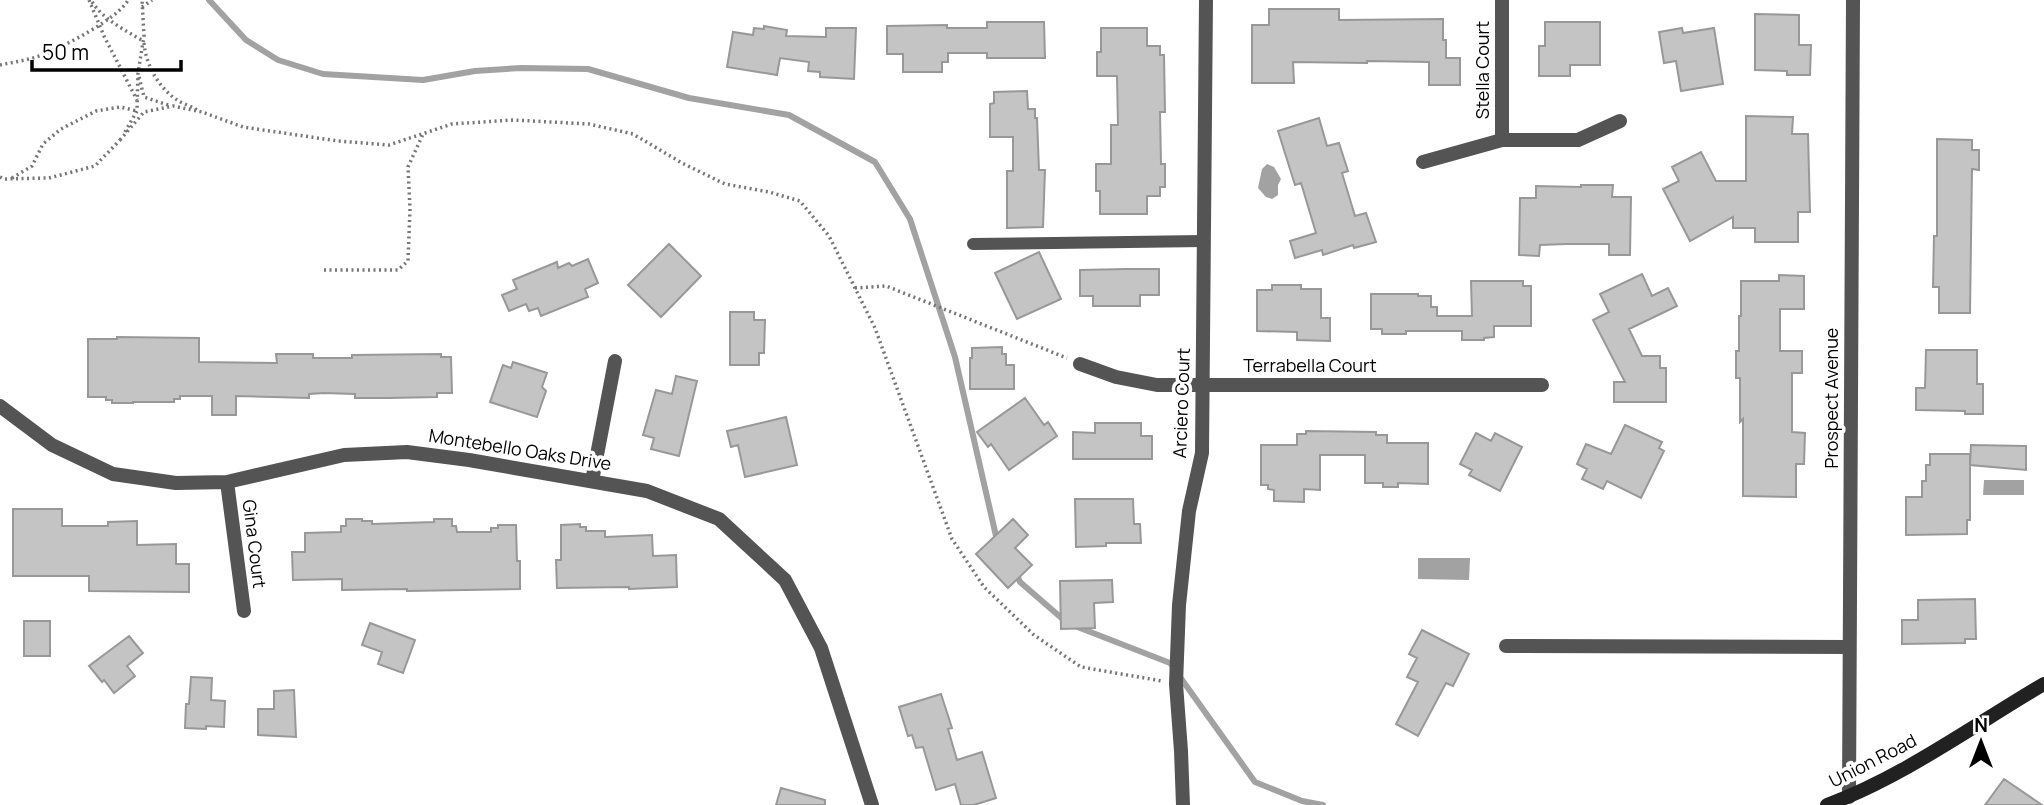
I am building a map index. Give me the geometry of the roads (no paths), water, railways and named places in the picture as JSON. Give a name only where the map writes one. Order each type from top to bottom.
[{"type":"main road","name":"Union Road","points":[[1826,805],[1849,797],[1932,753],[2044,684]]},
{"type":"street","name":"Arciero Court","points":[[1183,805],[1175,684],[1179,605],[1189,511],[1202,453],[1206,0]]},
{"type":"street","name":"Stella Court","points":[[1502,0],[1502,140]]},
{"type":"street","name":"Prospect Avenue","points":[[1849,797],[1853,0]]},
{"type":"street","name":"Stella Court","points":[[1423,162],[1502,140],[1578,140],[1620,121]]},
{"type":"street","points":[[592,481],[615,361]]},
{"type":"street","name":"Terrabella Court","points":[[1080,364],[1116,377],[1157,384],[1542,384]]},
{"type":"street","name":"Montebello Oaks Drive","points":[[0,406],[52,445],[113,474],[176,483],[227,482],[344,455],[407,452],[647,491],[719,519],[785,580],[821,648],[872,805]]},
{"type":"street","name":"Gina Court","points":[[227,482],[244,611]]},
{"type":"street","points":[[1506,646],[1849,647]]},
{"type":"lane","points":[[973,243],[1204,241]]},
{"type":"waterway","points":[[209,0],[246,40],[278,60],[323,74],[423,80],[475,71],[521,68],[588,69],[689,98],[789,115],[875,162],[910,219],[955,357],[999,542]]},
{"type":"waterway","points":[[1016,573],[1020,582],[1065,621]]},
{"type":"waterway","points":[[1075,626],[1170,663],[1174,668]]},
{"type":"waterway","points":[[1180,677],[1255,782],[1302,801],[1323,805]]}]
